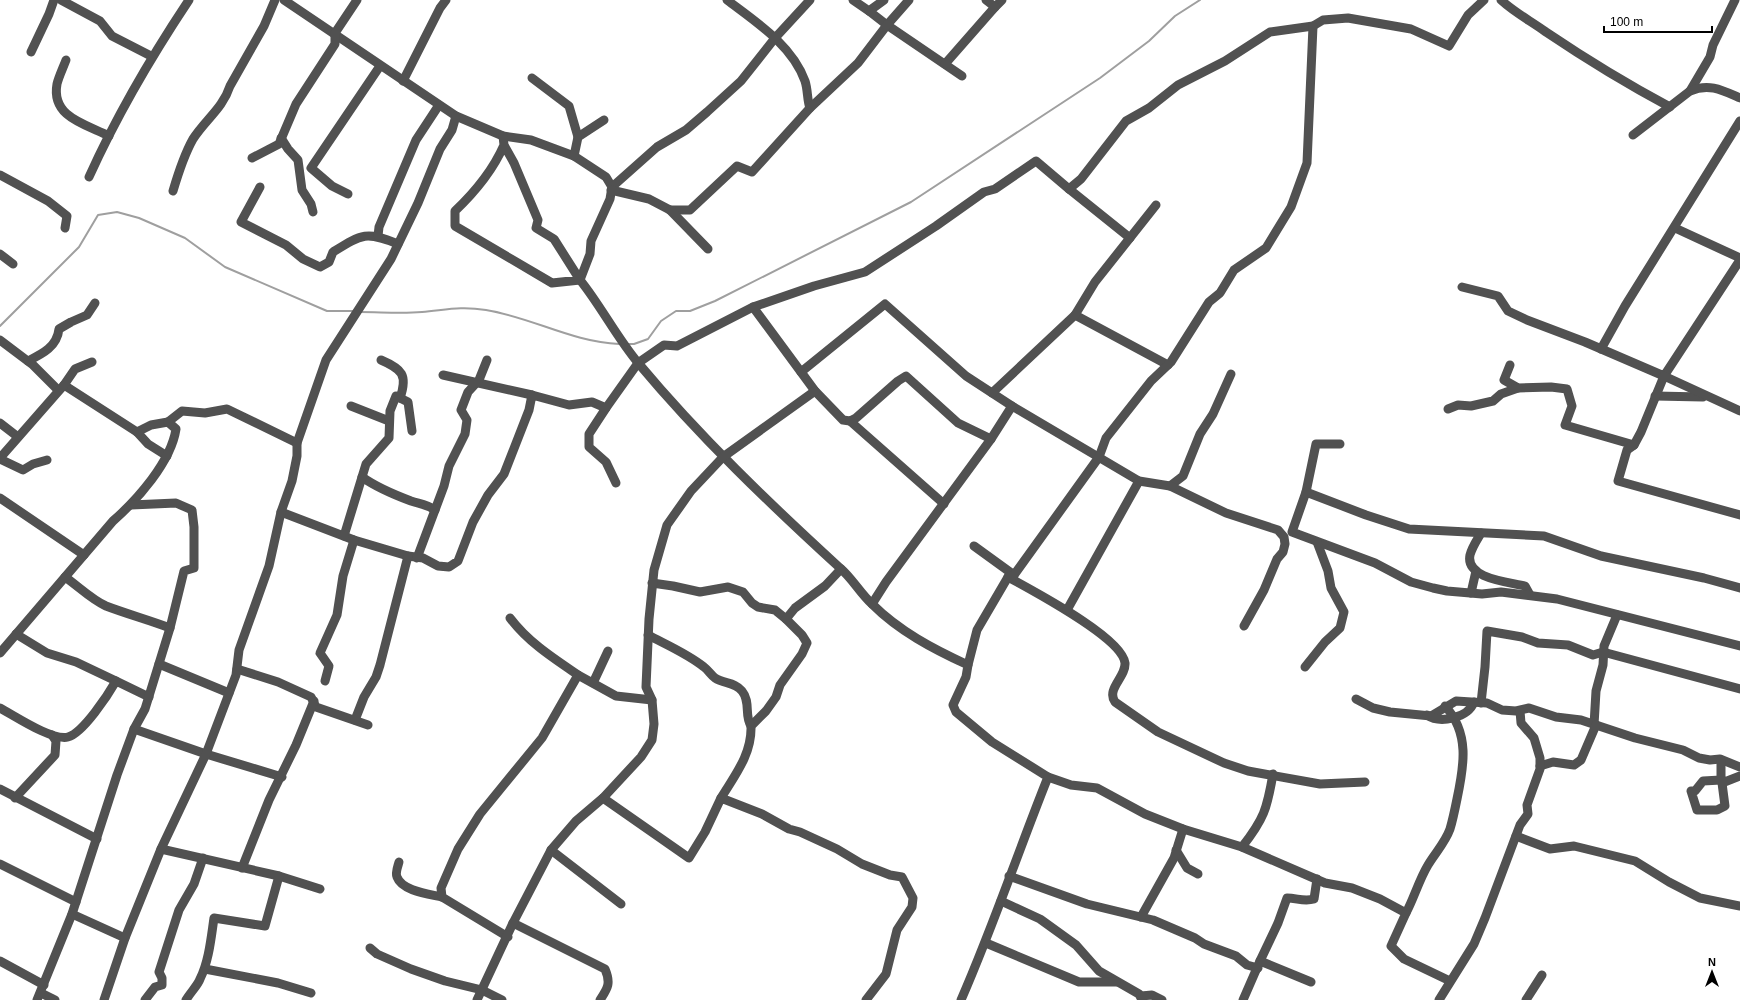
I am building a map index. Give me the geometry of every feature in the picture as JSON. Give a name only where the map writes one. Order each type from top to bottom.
[{"type":"street","points":[[31,52],[54,0]]},
{"type":"street","points":[[61,0],[100,21],[112,36],[151,56]]},
{"type":"street","points":[[90,177],[109,136],[151,56],[189,0]]},
{"type":"street","points":[[172,191],[193,138],[218,109],[227,95],[230,86],[264,26],[275,0]]},
{"type":"street","points":[[284,0],[456,116],[503,140],[531,140],[574,156],[606,177],[612,189],[649,198],[670,210],[708,249]]},
{"type":"street","points":[[252,158],[279,144],[296,104],[335,44],[335,33],[357,0]]},
{"type":"street","points":[[403,81],[440,8],[446,0]]},
{"type":"street","points":[[727,0],[775,38],[796,63],[805,82],[810,108]]},
{"type":"street","points":[[580,280],[590,254],[591,241],[610,198],[612,189],[657,147],[686,130],[741,81],[775,38],[810,0]]},
{"type":"street","points":[[853,0],[962,76]]},
{"type":"street","points":[[870,11],[884,0]]},
{"type":"street","points":[[670,210],[690,210],[737,166],[752,172],[756,170],[810,108],[858,63],[887,25],[909,0]]},
{"type":"street","points":[[986,0],[995,7]]},
{"type":"street","points":[[945,64],[1002,0]]},
{"type":"street","points":[[1069,189],[1081,180],[1126,120],[1149,108],[1178,85],[1225,61],[1270,32],[1313,26],[1323,20],[1348,18],[1411,29],[1449,46],[1468,15],[1484,0]]},
{"type":"street","points":[[1501,0],[1515,12],[1569,48],[1622,81],[1670,107]]},
{"type":"street","points":[[1690,91],[1710,57],[1713,46],[1735,0]]},
{"type":"street","points":[[1313,26],[1307,163],[1291,207],[1266,248],[1234,270],[1220,293],[1209,302],[1168,365],[1151,381],[1110,432],[1106,438],[1099,457],[1011,576],[977,630],[966,677],[953,705],[956,712],[992,742],[1048,777],[1071,786],[1097,788],[1145,814],[1183,829],[1242,847],[1325,883],[1352,888],[1380,899],[1406,913]]},
{"type":"street","points":[[66,60],[57,84],[57,101],[65,115],[109,136]]},
{"type":"street","points":[[348,194],[332,186],[311,168],[380,66]]},
{"type":"street","points":[[532,78],[569,106],[578,137],[574,156]]},
{"type":"street","points":[[1633,135],[1690,91],[1698,87],[1717,87],[1740,98]]},
{"type":"street","points":[[378,236],[379,227],[416,140],[439,105]]},
{"type":"street","points":[[104,1000],[125,938],[161,850],[206,754],[230,693],[237,669],[240,650],[270,566],[281,512],[293,475],[297,456],[297,443],[326,360],[364,302],[398,244],[440,149],[452,130],[456,116]]},
{"type":"street","points":[[578,137],[604,120]]},
{"type":"street","points":[[1601,349],[1625,306],[1675,228],[1740,120]]},
{"type":"street","points":[[281,138],[298,160],[302,190],[313,212]]},
{"type":"street","points":[[503,140],[481,183],[469,198],[455,210],[455,226],[552,283],[580,280]]},
{"type":"street","points":[[503,140],[538,220],[536,228],[554,239],[580,280],[598,302],[638,363],[723,457],[768,502],[841,569],[872,604],[907,633],[968,665]]},
{"type":"street","points":[[616,483],[606,462],[588,447],[589,434],[638,363],[664,345],[677,346],[753,307],[814,286],[865,272],[936,226],[984,192],[995,189],[1036,161],[1130,238]]},
{"type":"street","points":[[0,175],[48,201],[67,216],[65,228]]},
{"type":"street","points":[[260,187],[241,222],[286,245],[304,259],[320,267],[329,262],[333,252],[355,238],[375,235],[398,244]]},
{"type":"street","points":[[992,393],[1075,315],[1095,282],[1156,206]]},
{"type":"street","points":[[1675,228],[1740,259],[1664,376],[1641,432],[1634,445],[1627,450],[1618,481],[1740,514]]},
{"type":"street","points":[[0,254],[13,264]]},
{"type":"street","points":[[1462,288],[1498,296],[1508,310],[1526,320],[1601,349],[1740,411]]},
{"type":"street","points":[[28,361],[53,346],[58,336],[59,329],[87,315],[95,303]]},
{"type":"street","points":[[801,372],[885,304],[966,376],[1012,406],[1139,481],[1170,486],[1226,513],[1317,542],[1375,563],[1410,582],[1447,592],[1482,594],[1501,592],[1557,599],[1617,614],[1659,627],[1673,628],[1740,646]]},
{"type":"street","points":[[753,307],[815,391],[843,420],[850,421],[944,504]]},
{"type":"street","points":[[1075,315],[1168,365]]},
{"type":"street","points":[[0,340],[61,388],[137,432],[148,444],[167,456]]},
{"type":"street","points":[[381,360],[396,366],[403,374],[404,387],[400,398]]},
{"type":"street","points":[[355,720],[364,696],[378,671],[412,557],[434,510],[449,466],[465,434],[467,420],[461,410],[468,392],[476,383],[487,360]]},
{"type":"street","points":[[47,460],[33,464],[23,470],[0,459],[61,388],[75,368],[92,362]]},
{"type":"street","points":[[1510,365],[1504,380],[1518,388]]},
{"type":"street","points":[[443,374],[569,405],[592,402],[606,408]]},
{"type":"street","points":[[1170,486],[1183,476],[1200,434],[1213,414],[1231,374]]},
{"type":"street","points":[[850,421],[906,376],[958,423],[991,439]]},
{"type":"street","points":[[1448,409],[1458,405],[1471,406],[1493,401],[1502,394],[1518,388],[1552,386],[1566,389],[1572,406],[1565,425],[1634,445]]},
{"type":"street","points":[[477,1000],[508,937],[513,923],[550,850],[576,821],[603,798],[641,757],[652,740],[654,724],[652,700],[646,687],[648,636],[654,570],[667,525],[691,491],[723,457],[815,391]]},
{"type":"street","points":[[281,512],[354,540],[412,557],[423,558],[438,566],[449,567],[458,561],[473,522],[488,495],[504,474],[529,410],[532,395]]},
{"type":"street","points":[[344,536],[366,464],[389,438],[390,411],[396,396],[408,402],[412,431]]},
{"type":"street","points":[[1655,396],[1707,397]]},
{"type":"street","points":[[352,406],[389,421]]},
{"type":"street","points":[[872,604],[886,582],[991,439],[1012,406]]},
{"type":"street","points":[[137,432],[151,426],[168,422],[182,411],[205,412],[227,409],[297,443]]},
{"type":"street","points":[[0,653],[113,522],[132,505],[167,456],[174,442],[176,429],[168,422]]},
{"type":"street","points":[[0,423],[18,437]]},
{"type":"street","points":[[1244,626],[1264,590],[1277,559],[1283,552],[1288,534],[1306,492],[1316,444],[1340,444]]},
{"type":"street","points":[[362,477],[372,484],[412,501],[426,504],[434,510]]},
{"type":"street","points":[[1067,610],[1139,481]]},
{"type":"street","points":[[1306,492],[1366,515],[1409,529],[1544,536],[1601,556],[1704,578],[1740,588]]},
{"type":"street","points":[[0,498],[84,555]]},
{"type":"street","points":[[41,992],[72,914],[117,775],[134,728],[145,710],[170,628],[184,571],[194,568],[194,527],[192,510],[176,503],[132,505]]},
{"type":"street","points":[[1481,532],[1470,556],[1470,562],[1476,572],[1480,575],[1501,581],[1526,586],[1530,595]]},
{"type":"street","points":[[325,681],[329,666],[320,653],[337,615],[344,576],[354,540]]},
{"type":"street","points":[[1306,667],[1325,642],[1340,628],[1344,612],[1331,588],[1328,571],[1317,542]]},
{"type":"street","points":[[974,546],[1011,576],[1067,610],[1098,632],[1122,656],[1125,663],[1124,672],[1112,693],[1112,698],[1115,702],[1158,732],[1224,763],[1248,771],[1273,774],[1320,784],[1365,782]]},
{"type":"street","points":[[786,619],[795,608],[825,586],[841,569]]},
{"type":"street","points":[[1471,593],[1476,572]]},
{"type":"street","points":[[65,577],[105,605],[170,628]]},
{"type":"street","points":[[1501,581],[1501,592]]},
{"type":"street","points":[[652,583],[700,592],[728,587],[743,592],[752,603],[758,607],[775,610],[802,635],[807,643],[802,654],[780,685],[776,697],[766,711],[751,726]]},
{"type":"street","points":[[1540,766],[1553,762],[1574,765],[1581,760],[1589,745],[1595,725],[1596,691],[1603,665],[1603,652],[1617,614]]},
{"type":"street","points":[[510,618],[520,631],[536,645],[578,675],[616,696],[652,700]]},
{"type":"street","points":[[1427,715],[1434,720],[1443,720],[1455,716],[1478,702],[1486,667],[1487,631],[1522,637],[1538,643],[1568,645],[1593,655],[1603,652],[1740,689]]},
{"type":"street","points":[[16,634],[47,654],[71,660],[149,696]]},
{"type":"street","points":[[603,798],[689,858],[705,832],[721,798],[744,760],[752,740],[751,726],[747,720],[748,704],[743,692],[735,684],[714,677],[704,667],[684,654],[648,636]]},
{"type":"street","points":[[593,683],[608,651]]},
{"type":"street","points":[[159,664],[230,693]]},
{"type":"street","points":[[237,669],[278,682],[311,697],[316,707],[368,725]]},
{"type":"street","points":[[442,897],[441,888],[458,849],[480,814],[542,738],[578,675]]},
{"type":"street","points":[[15,798],[55,755],[72,734],[87,720],[109,693],[116,681]]},
{"type":"street","points":[[1356,698],[1373,708],[1390,712],[1427,715],[1438,712],[1445,706],[1456,701],[1487,703],[1502,710],[1520,710],[1529,708],[1556,718],[1580,720],[1635,738],[1683,750],[1699,758],[1721,760],[1740,767]]},
{"type":"street","points":[[242,868],[269,800],[282,777],[314,701]]},
{"type":"street","points":[[1445,706],[1455,716],[1463,744],[1464,759],[1450,829],[1439,852],[1428,865],[1391,946],[1404,959],[1450,981]]},
{"type":"street","points":[[0,708],[52,735],[67,737],[72,734]]},
{"type":"street","points":[[1439,1000],[1474,944],[1520,825],[1528,814],[1526,806],[1540,766],[1539,751],[1534,738],[1523,726],[1520,710]]},
{"type":"street","points":[[134,728],[206,754],[282,777]]},
{"type":"street","points":[[52,735],[56,742],[55,755]]},
{"type":"street","points":[[1721,760],[1721,780],[1703,781],[1695,791],[1691,791],[1696,810],[1717,810],[1725,806],[1722,783],[1740,776]]},
{"type":"street","points":[[1242,847],[1261,821],[1269,802],[1273,774]]},
{"type":"street","points":[[961,1000],[1002,902],[1009,876],[1048,777]]},
{"type":"street","points":[[0,789],[97,839]]},
{"type":"street","points":[[721,798],[762,814],[789,829],[800,832],[836,849],[862,864],[890,875],[902,877],[913,898],[912,907],[897,930],[886,974],[866,1000]]},
{"type":"street","points":[[1141,917],[1174,858],[1183,829]]},
{"type":"street","points":[[1516,836],[1550,849],[1574,846],[1635,861],[1669,882],[1700,898],[1740,906]]},
{"type":"street","points":[[161,850],[203,858],[279,876],[320,889]]},
{"type":"street","points":[[550,850],[621,904]]},
{"type":"street","points":[[1176,850],[1187,868],[1198,874]]},
{"type":"street","points":[[145,1000],[155,987],[162,985],[162,978],[159,972],[163,956],[179,910],[194,884],[203,858]]},
{"type":"street","points":[[399,862],[396,876],[400,883],[410,888],[442,897],[508,937]]},
{"type":"street","points":[[0,864],[76,902]]},
{"type":"street","points":[[186,1000],[192,989],[200,982],[205,969],[214,918],[265,926],[279,876]]},
{"type":"street","points":[[1009,876],[1087,904],[1153,920],[1195,938],[1204,944],[1236,956],[1246,965],[1259,964],[1311,982]]},
{"type":"street","points":[[1243,1000],[1248,986],[1278,923],[1286,898],[1306,901],[1314,899],[1317,879]]},
{"type":"street","points":[[1002,902],[1040,919],[1076,945],[1100,971],[1141,998],[1152,995],[1162,1000]]},
{"type":"street","points":[[72,914],[125,938]]},
{"type":"street","points":[[513,923],[605,969],[609,978],[608,987],[600,1000]]},
{"type":"street","points":[[986,943],[1079,982],[1118,982]]},
{"type":"street","points":[[370,948],[376,954],[411,969],[445,981],[482,990],[502,1000]]},
{"type":"street","points":[[0,961],[41,992],[55,1000]]},
{"type":"street","points":[[205,969],[278,983],[311,993]]},
{"type":"street","points":[[1526,1000],[1542,975]]},
{"type":"waterway","points":[[627,344],[634,344],[648,339],[661,321],[676,311],[690,311],[715,301],[911,202],[1100,78],[1149,41],[1175,16],[1200,0]]},
{"type":"waterway","points":[[0,326],[79,247],[98,215],[117,212],[139,218],[185,238],[225,267],[327,311],[354,311]]},
{"type":"waterway","points":[[360,312],[406,313],[468,308],[486,310],[503,313],[585,339],[619,344]]}]
